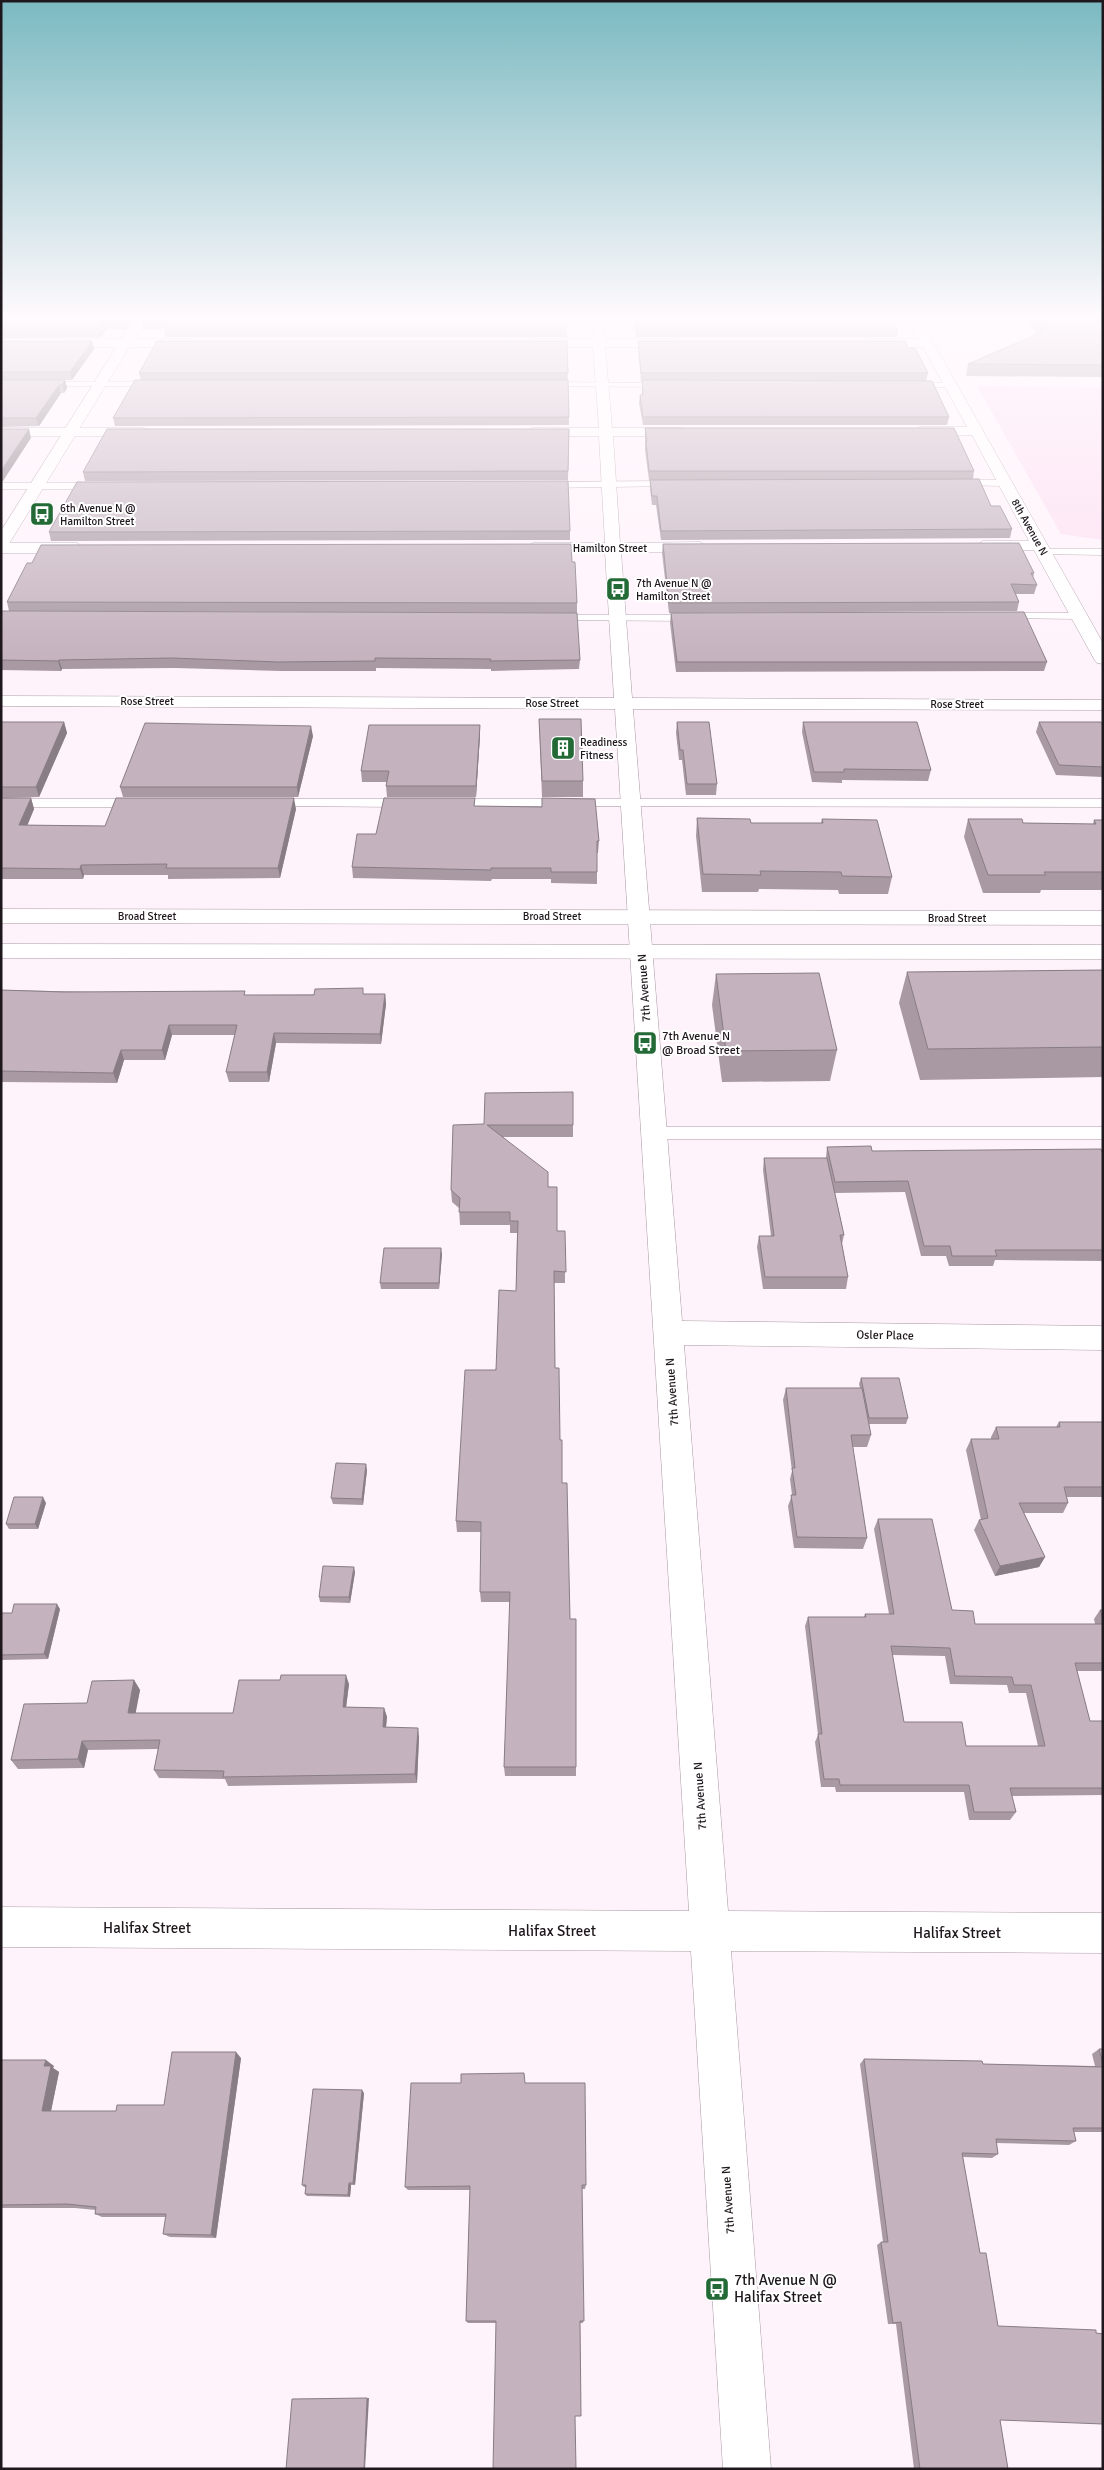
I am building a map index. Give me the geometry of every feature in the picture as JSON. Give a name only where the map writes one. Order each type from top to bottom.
[{"type":"street","name":"8th Avenue N","points":[[975,431],[1006,483],[1103,659]]},
{"type":"street","points":[[1,432],[161,432]]},
{"type":"street","points":[[1,544],[70,432]]},
{"type":"street","points":[[518,432],[696,432]]},
{"type":"street","name":"7th Avenue N","points":[[607,432],[616,618],[632,802],[638,916],[747,2469]]},
{"type":"street","points":[[970,546],[1041,549]]},
{"type":"street","name":"Hamilton Street","points":[[514,548],[713,547]]},
{"type":"street","points":[[1,548],[96,548]]},
{"type":"street","name":"Rose Street","points":[[1,701],[1103,705]]},
{"type":"street","name":"Broad Street","points":[[1,916],[1103,918]]},
{"type":"street","points":[[1,951],[1103,952]]},
{"type":"street","name":"Osler Place","points":[[668,1333],[1103,1338]]},
{"type":"street","name":"Halifax Street","points":[[1,1927],[1103,1933]]},
{"type":"lane","points":[[946,483],[1006,483]]},
{"type":"lane","points":[[531,485],[680,484]]},
{"type":"lane","points":[[1,486],[106,486]]},
{"type":"lane","points":[[1041,549],[1103,552]]},
{"type":"lane","points":[[990,616],[1079,616]]},
{"type":"lane","points":[[546,618],[704,618]]},
{"type":"lane","points":[[1,803],[149,803]]},
{"type":"lane","points":[[257,803],[415,803]]},
{"type":"lane","points":[[434,803],[1103,803]]},
{"type":"lane","points":[[654,1133],[1103,1133]]},
{"type":"shaded area","points":[[1003,431],[1103,431],[1103,540],[1061,534]]},
{"type":"building","points":[[1,431],[27,431],[1,471]]},
{"type":"building","points":[[106,431],[569,431],[568,471],[83,472]]},
{"type":"building","points":[[646,431],[956,431],[974,471],[649,471]]},
{"type":"building","points":[[979,479],[991,506],[1000,506],[1012,529],[661,531],[657,496],[652,496],[650,480]]},
{"type":"building","points":[[568,481],[570,531],[49,532],[77,482]]},
{"type":"building","points":[[1019,543],[1034,573],[1031,573],[1037,585],[1011,584],[1019,602],[669,603],[663,544]]},
{"type":"building","points":[[571,544],[572,562],[575,562],[577,603],[7,602],[27,563],[32,563],[41,545]]},
{"type":"building","points":[[1,611],[577,613],[580,660],[490,661],[491,659],[375,658],[375,661],[278,662],[172,658],[58,661],[1,660]]},
{"type":"building","points":[[1024,612],[1047,662],[677,662],[671,613]]},
{"type":"building","points":[[539,719],[581,719],[583,781],[542,781]]},
{"type":"building","points":[[1,722],[64,722],[36,787],[1,787]]},
{"type":"building","points":[[677,722],[709,722],[717,784],[687,784]]},
{"type":"building","points":[[803,722],[917,722],[931,770],[844,769],[844,772],[814,772]]},
{"type":"building","points":[[1039,722],[1101,722],[1103,726],[1103,767],[1059,765]]},
{"type":"building","points":[[145,723],[311,726],[297,787],[120,787]]},
{"type":"building","points":[[369,725],[480,725],[476,786],[386,786],[389,771],[361,771]]},
{"type":"building","points":[[1,798],[31,798],[19,825],[105,826],[116,798],[294,798],[278,868],[166,868],[167,864],[81,865],[80,869],[1,868]]},
{"type":"building","points":[[384,798],[475,798],[474,806],[542,807],[542,798],[595,799],[599,841],[597,841],[597,872],[551,872],[551,868],[491,868],[491,870],[352,867],[357,834],[376,834]]},
{"type":"building","points":[[697,818],[750,819],[751,823],[823,823],[822,819],[877,820],[892,877],[842,876],[841,872],[760,871],[761,875],[703,874]]},
{"type":"building","points":[[968,819],[1022,819],[1023,823],[1096,824],[1094,820],[1103,820],[1103,872],[1044,872],[1046,875],[988,875]]},
{"type":"building","points":[[1103,970],[1103,1047],[928,1049],[907,972]]},
{"type":"building","points":[[819,973],[837,1050],[726,1051],[716,974]]},
{"type":"building","points":[[363,988],[363,994],[385,994],[380,1034],[274,1033],[267,1072],[226,1072],[237,1025],[169,1025],[162,1050],[121,1050],[113,1073],[1,1071],[1,990],[64,992],[245,991],[244,995],[314,995],[315,989]]},
{"type":"building","points":[[573,1092],[573,1125],[487,1125],[548,1172],[548,1187],[557,1187],[557,1231],[565,1231],[566,1272],[554,1271],[555,1368],[559,1368],[562,1483],[567,1483],[570,1619],[576,1619],[576,1767],[504,1767],[510,1592],[480,1592],[481,1522],[456,1521],[465,1370],[496,1370],[499,1290],[516,1291],[518,1221],[510,1221],[510,1212],[459,1212],[460,1198],[451,1190],[453,1125],[484,1124],[485,1093]]},
{"type":"building","points":[[871,1146],[872,1151],[1101,1149],[1103,1154],[1103,1250],[995,1250],[997,1256],[952,1256],[950,1246],[924,1246],[908,1181],[835,1182],[827,1147]]},
{"type":"building","points":[[764,1158],[827,1158],[844,1235],[840,1235],[848,1277],[765,1277],[759,1236],[774,1236]]},
{"type":"building","points":[[384,1248],[441,1248],[439,1283],[380,1283]]},
{"type":"building","points":[[861,1378],[899,1378],[908,1418],[869,1418]]},
{"type":"building","points":[[786,1388],[862,1388],[871,1435],[851,1435],[867,1538],[797,1537],[791,1495],[796,1495],[792,1468],[795,1468]]},
{"type":"building","points":[[1059,1422],[1103,1422],[1103,1487],[1064,1487],[1068,1503],[1019,1503],[1045,1557],[1000,1566],[979,1520],[988,1518],[971,1439],[999,1439],[996,1427],[1060,1427]]},
{"type":"building","points":[[336,1463],[366,1464],[362,1499],[331,1498]]},
{"type":"building","points":[[14,1497],[43,1497],[35,1524],[6,1524]]},
{"type":"building","points":[[878,1519],[932,1519],[952,1610],[973,1611],[975,1624],[1103,1624],[1103,1663],[1075,1663],[1090,1721],[1103,1721],[1103,1788],[1010,1788],[1016,1812],[974,1812],[969,1785],[840,1785],[839,1779],[824,1779],[818,1734],[822,1734],[808,1617],[866,1617],[865,1614],[894,1614]],"holes":[[[891,1646],[950,1648],[955,1676],[1012,1677],[1014,1685],[1031,1685],[1045,1746],[966,1746],[962,1722],[904,1722]]]},
{"type":"building","points":[[323,1566],[354,1567],[349,1597],[319,1597]]},
{"type":"building","points":[[14,1604],[57,1604],[44,1654],[1,1655],[1,1613],[12,1613]]},
{"type":"building","points":[[281,1675],[346,1675],[343,1707],[384,1708],[383,1727],[418,1728],[415,1774],[223,1777],[224,1771],[154,1770],[160,1740],[82,1741],[78,1759],[11,1760],[24,1704],[87,1703],[92,1681],[134,1680],[128,1713],[233,1713],[239,1680],[280,1680]]},
{"type":"building","points":[[1099,2049],[1103,2049],[1103,2064]]},
{"type":"building","points":[[172,2052],[236,2052],[211,2235],[163,2234],[166,2214],[95,2214],[96,2207],[67,2204],[1,2205],[1,2060],[46,2060],[44,2066],[51,2066],[42,2111],[116,2111],[117,2105],[164,2105]]},
{"type":"building","points":[[864,2059],[982,2061],[983,2064],[1103,2067],[1103,2128],[1073,2128],[1076,2141],[996,2139],[998,2154],[962,2153],[980,2253],[986,2253],[998,2326],[1096,2330],[1096,2333],[1103,2334],[1103,2424],[1000,2420],[1008,2469],[920,2469],[901,2322],[893,2323],[881,2242],[888,2242]]},
{"type":"building","points":[[524,2073],[525,2083],[585,2083],[586,2185],[582,2185],[584,2321],[580,2321],[581,2416],[575,2416],[576,2469],[493,2469],[496,2321],[466,2321],[470,2186],[405,2187],[411,2083],[461,2083],[461,2074]]},
{"type":"building","points":[[313,2089],[362,2090],[353,2183],[349,2183],[348,2195],[305,2194],[306,2185],[302,2185]]},
{"type":"building","points":[[367,2398],[364,2469],[286,2469],[292,2399]]},
{"type":"place","name":"6th Avenue N @ Hamilton Street","points":[[42,514]]},
{"type":"place","name":"7th Avenue N @ Hamilton Street","points":[[618,589]]},
{"type":"place","name":"Readiness Fitness","points":[[563,748]]},
{"type":"place","name":"7th Avenue N @ Broad Street","points":[[645,1043]]},
{"type":"place","name":"7th Avenue N @ Halifax Street","points":[[717,2289]]}]
